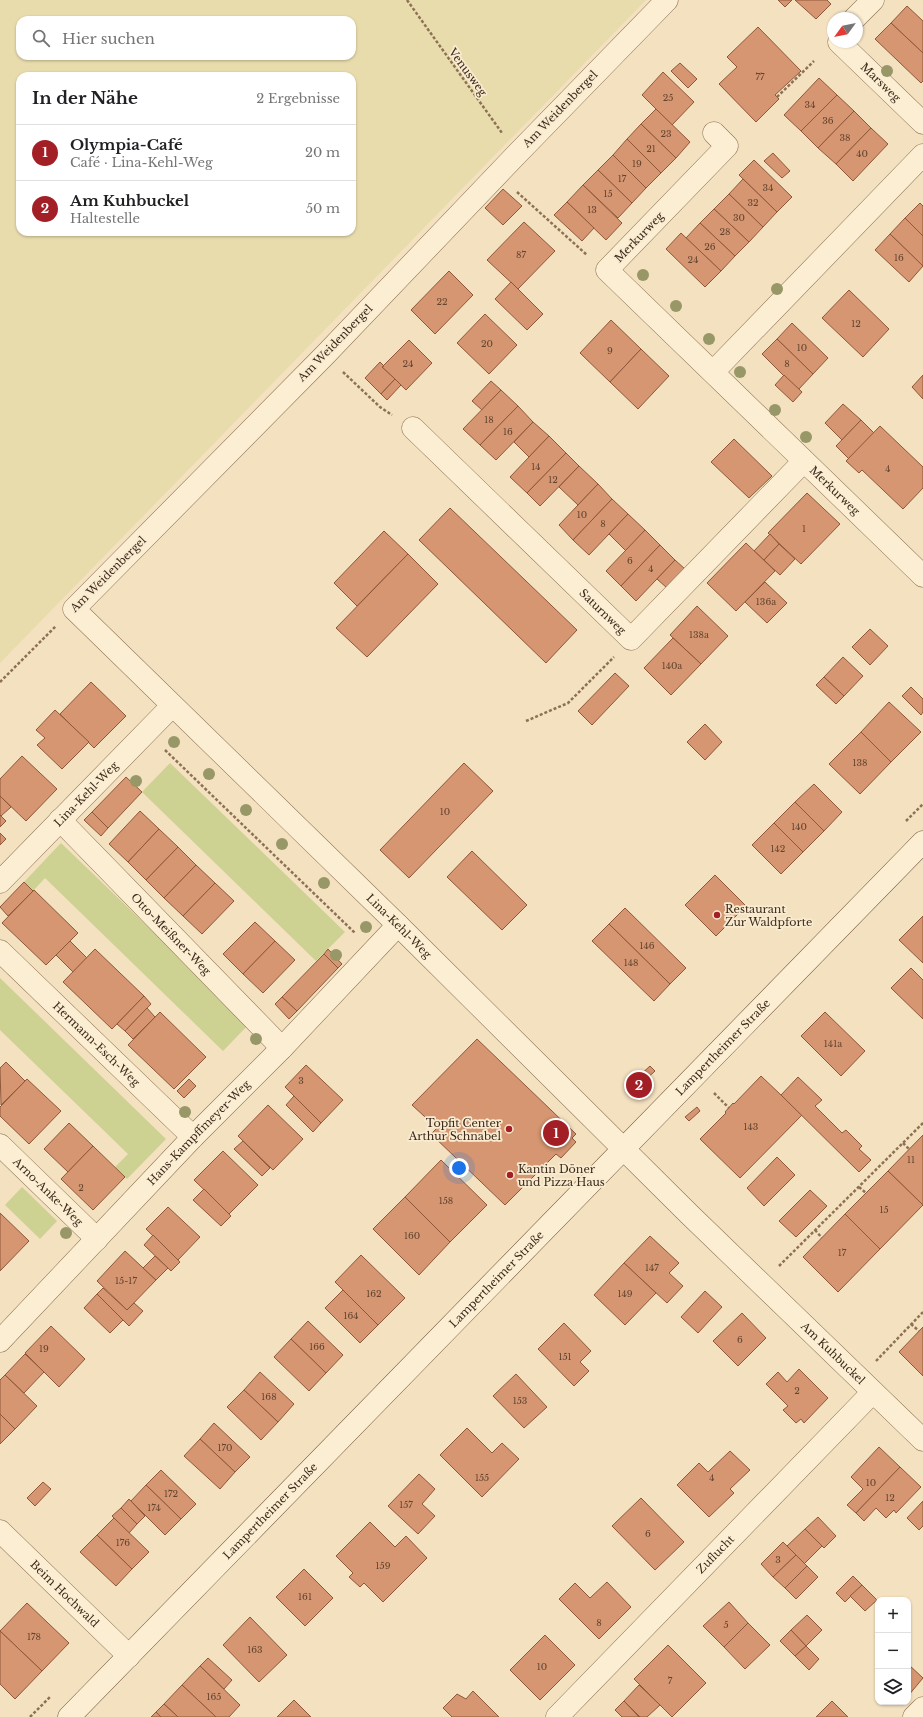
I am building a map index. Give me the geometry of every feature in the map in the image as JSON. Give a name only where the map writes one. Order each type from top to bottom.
[{"type":"street","name":"Am Weidenbergel","points":[[74,609],[325,355],[516,154],[667,0]]},
{"type":"street","points":[[861,12],[872,0]]},
{"type":"street","name":"Marsweg","points":[[845,48],[923,123]]},
{"type":"street","name":"Merkurweg","points":[[714,133],[727,146],[607,270],[923,576]]},
{"type":"street","points":[[713,372],[923,155]]},
{"type":"street","name":"Saturnweg","points":[[413,428],[631,639],[804,461]]},
{"type":"street","name":"Lina-Kehl-Weg","points":[[74,609],[398,925],[623,1148]]},
{"type":"street","name":"Lina-Kehl-Weg","points":[[0,882],[172,706]]},
{"type":"street","name":"Otto-Meißner-Weg","points":[[60,820],[282,1048]]},
{"type":"street","name":"Lampertheimer Straße","points":[[69,1717],[623,1148],[919,852]]},
{"type":"street","name":"Hans-Kampffmeyer-Weg","points":[[0,1341],[193,1137],[282,1048],[398,925]]},
{"type":"street","name":"Hermann-Esch-Weg","points":[[0,951],[193,1137]]},
{"type":"street","name":"Arno-Anke-Weg","points":[[0,1145],[97,1239]]},
{"type":"street","name":"Am Kuhbuckel","points":[[623,1148],[923,1440]]},
{"type":"street","name":"Zuflucht","points":[[557,1717],[866,1385]]},
{"type":"street","name":"Beim Hochwald","points":[[0,1531],[129,1656]]},
{"type":"street","points":[[914,1717],[923,1708]]},
{"type":"path","name":"Venusweg","points":[[406,0],[516,154]]},
{"type":"path","points":[[777,97],[814,61]]},
{"type":"path","points":[[498,174],[579,249],[607,270]]},
{"type":"path","points":[[325,355],[380,407],[413,428]]},
{"type":"path","name":"Am Weidenbergel","points":[[0,682],[74,609]]},
{"type":"path","points":[[526,721],[568,703],[631,639]]},
{"type":"path","points":[[146,732],[374,951]]},
{"type":"path","points":[[714,1093],[729,1108]]},
{"type":"path","points":[[762,1284],[923,1123]]},
{"type":"path","points":[[903,1143],[909,1149]]},
{"type":"path","points":[[859,1187],[866,1193]]},
{"type":"path","points":[[815,1230],[822,1238]]},
{"type":"path","points":[[866,1385],[911,1324],[923,1312]]},
{"type":"path","points":[[911,1324],[919,1331]]},
{"type":"shaded area","points":[[0,0],[646,0],[0,663]]},
{"type":"green space","points":[[170,763],[345,932],[316,961],[142,792]]},
{"type":"green space","points":[[61,843],[249,1024],[223,1051],[45,878],[33,891],[24,882]]},
{"type":"green space","points":[[0,978],[166,1139],[127,1179],[115,1167],[128,1154],[0,1030]]},
{"type":"green space","points":[[22,1187],[57,1221],[40,1239],[5,1205]]},
{"type":"building","points":[[778,0],[792,0],[785,7]]},
{"type":"building","points":[[795,0],[827,0],[831,4],[816,19]]},
{"type":"building","points":[[907,6],[923,21],[923,53],[891,23]]},
{"type":"building","points":[[891,23],[923,53],[923,81],[921,83],[875,39]]},
{"type":"building","points":[[758,27],[801,71],[775,95],[779,99],[756,122],[719,84],[737,67],[727,57]]},
{"type":"building","points":[[680,63],[697,79],[688,88],[671,71]]},
{"type":"building","points":[[663,72],[694,102],[672,125],[642,95]]},
{"type":"building","points":[[819,78],[837,95],[801,131],[784,115]]},
{"type":"building","points":[[837,95],[854,111],[818,148],[801,131]]},
{"type":"building","points":[[656,109],[690,142],[676,158],[641,124]]},
{"type":"building","points":[[854,111],[871,128],[836,164],[818,148]]},
{"type":"building","points":[[641,124],[676,158],[661,173],[627,139]]},
{"type":"building","points":[[871,128],[888,144],[853,181],[836,164]]},
{"type":"building","points":[[627,139],[661,173],[646,188],[613,155]]},
{"type":"building","points":[[773,153],[790,171],[782,178],[764,161]]},
{"type":"building","points":[[613,155],[646,188],[632,203],[598,170]]},
{"type":"building","points":[[754,160],[792,197],[777,212],[739,175]]},
{"type":"building","points":[[598,170],[632,203],[618,218],[583,185]]},
{"type":"building","points":[[743,179],[777,212],[763,227],[729,194]]},
{"type":"building","points":[[583,185],[622,223],[606,240],[567,202]]},
{"type":"building","points":[[503,189],[522,206],[503,225],[485,208]]},
{"type":"building","points":[[729,194],[763,227],[749,242],[714,209]]},
{"type":"building","points":[[567,202],[594,228],[582,241],[554,215]]},
{"type":"building","points":[[920,203],[923,206],[923,236],[905,218]]},
{"type":"building","points":[[714,209],[749,242],[735,256],[700,223]]},
{"type":"building","points":[[905,218],[923,236],[923,266],[890,234]]},
{"type":"building","points":[[524,222],[555,251],[518,289],[487,260]]},
{"type":"building","points":[[700,223],[735,256],[721,271],[686,238]]},
{"type":"building","points":[[681,233],[721,271],[705,287],[666,249]]},
{"type":"building","points":[[890,234],[923,266],[909,282],[875,250]]},
{"type":"building","points":[[449,271],[473,295],[435,334],[411,310]]},
{"type":"building","points":[[511,282],[543,314],[527,330],[495,299]]},
{"type":"building","points":[[849,290],[889,329],[863,357],[822,318]]},
{"type":"building","points":[[485,314],[517,345],[489,374],[457,343]]},
{"type":"building","points":[[611,320],[641,349],[610,382],[580,353]]},
{"type":"building","points":[[792,323],[828,358],[813,374],[777,339]]},
{"type":"building","points":[[777,339],[813,374],[798,390],[762,354]]},
{"type":"building","points":[[409,340],[432,363],[406,390],[382,367]]},
{"type":"building","points":[[641,349],[669,376],[638,409],[610,382]]},
{"type":"building","points":[[380,362],[384,366],[382,367],[395,379],[381,394],[365,378]]},
{"type":"building","points":[[784,375],[802,392],[793,402],[775,385]]},
{"type":"building","points":[[923,375],[923,399],[912,387]]},
{"type":"building","points":[[395,379],[401,385],[387,400],[381,394]]},
{"type":"building","points":[[491,381],[501,390],[482,410],[472,401]]},
{"type":"building","points":[[501,390],[518,406],[480,445],[463,429]]},
{"type":"building","points":[[843,404],[861,420],[842,440],[825,423]]},
{"type":"building","points":[[518,406],[533,422],[496,460],[480,445]]},
{"type":"building","points":[[861,420],[874,433],[849,459],[836,446]]},
{"type":"building","points":[[533,422],[549,436],[529,457],[514,442]]},
{"type":"building","points":[[880,426],[923,467],[923,488],[903,509],[862,470],[859,473],[846,461]]},
{"type":"building","points":[[549,436],[566,453],[527,493],[510,477]]},
{"type":"building","points":[[734,439],[772,476],[749,498],[711,462]]},
{"type":"building","points":[[566,453],[579,466],[540,506],[527,493]]},
{"type":"building","points":[[579,466],[598,484],[578,505],[559,487]]},
{"type":"building","points":[[598,484],[612,499],[573,540],[559,525]]},
{"type":"building","points":[[807,493],[840,524],[801,564],[768,533]]},
{"type":"building","points":[[612,499],[628,514],[589,555],[573,540]]},
{"type":"building","points":[[450,508],[577,630],[546,663],[419,540]]},
{"type":"building","points":[[628,514],[645,530],[626,551],[609,534]]},
{"type":"building","points":[[645,530],[660,545],[621,586],[606,571]]},
{"type":"building","points":[[384,531],[408,554],[357,606],[334,583]]},
{"type":"building","points":[[770,534],[779,544],[764,560],[754,551]]},
{"type":"building","points":[[746,543],[775,571],[736,611],[707,583]]},
{"type":"building","points":[[779,544],[795,559],[780,575],[764,560]]},
{"type":"building","points":[[660,545],[675,560],[636,601],[621,586]]},
{"type":"building","points":[[408,554],[438,584],[367,657],[336,628]]},
{"type":"building","points":[[675,560],[685,569],[667,588],[657,579]]},
{"type":"building","points":[[765,582],[787,603],[767,623],[745,602]]},
{"type":"building","points":[[697,606],[728,636],[701,664],[670,635]]},
{"type":"building","points":[[870,629],[888,646],[870,665],[852,647]]},
{"type":"building","points":[[673,638],[701,664],[671,695],[644,668]]},
{"type":"building","points":[[843,657],[863,676],[844,696],[824,677]]},
{"type":"building","points":[[615,673],[629,686],[592,725],[578,711]]},
{"type":"building","points":[[824,677],[844,696],[836,704],[816,685]]},
{"type":"building","points":[[91,682],[126,716],[94,748],[60,714]]},
{"type":"building","points":[[911,687],[923,699],[923,712],[921,715],[902,696]]},
{"type":"building","points":[[889,702],[921,732],[891,762],[861,732]]},
{"type":"building","points":[[55,710],[89,742],[62,769],[37,745],[45,738],[36,730]]},
{"type":"building","points":[[705,724],[722,742],[705,760],[687,742]]},
{"type":"building","points":[[861,732],[891,762],[860,794],[829,764]]},
{"type":"building","points":[[22,756],[57,789],[26,821],[0,796],[0,779]]},
{"type":"building","points":[[464,763],[493,791],[409,878],[380,850]]},
{"type":"building","points":[[126,777],[142,792],[108,828],[92,812]]},
{"type":"building","points":[[814,784],[842,812],[824,831],[795,802]]},
{"type":"building","points":[[0,796],[11,807],[1,816],[0,815]]},
{"type":"building","points":[[795,802],[824,831],[803,852],[774,823]]},
{"type":"building","points":[[140,811],[159,829],[128,862],[109,844]]},
{"type":"building","points":[[92,812],[108,828],[101,836],[84,820]]},
{"type":"building","points":[[0,815],[6,821],[0,827]]},
{"type":"building","points":[[774,823],[803,852],[781,874],[752,845]]},
{"type":"building","points":[[159,829],[178,847],[146,880],[128,862]]},
{"type":"building","points":[[0,833],[6,839],[0,845]]},
{"type":"building","points":[[178,847],[196,865],[164,898],[146,880]]},
{"type":"building","points":[[472,851],[527,905],[502,930],[447,877]]},
{"type":"building","points":[[196,865],[215,883],[183,916],[164,898]]},
{"type":"building","points":[[715,875],[746,906],[716,936],[685,905]]},
{"type":"building","points":[[24,882],[33,891],[8,916],[0,907]]},
{"type":"building","points":[[215,883],[234,901],[202,934],[183,916]]},
{"type":"building","points":[[34,890],[78,933],[46,965],[2,923]]},
{"type":"building","points":[[625,908],[686,968],[670,984],[609,924]]},
{"type":"building","points":[[923,916],[923,963],[899,940]]},
{"type":"building","points":[[255,922],[275,941],[243,974],[223,954]]},
{"type":"building","points":[[609,924],[670,984],[654,1001],[592,941]]},
{"type":"building","points":[[70,941],[87,958],[73,972],[56,955]]},
{"type":"building","points":[[275,941],[295,960],[263,993],[243,974]]},
{"type":"building","points":[[95,949],[144,996],[112,1029],[63,982]]},
{"type":"building","points":[[328,949],[342,964],[338,968],[324,954]]},
{"type":"building","points":[[324,954],[338,968],[297,1011],[282,997]]},
{"type":"building","points":[[911,968],[923,980],[923,1019],[891,988]]},
{"type":"building","points":[[144,996],[151,1004],[125,1031],[117,1024]]},
{"type":"building","points":[[282,997],[297,1011],[289,1019],[275,1004]]},
{"type":"building","points":[[147,1008],[155,1017],[133,1039],[125,1031]]},
{"type":"building","points":[[160,1012],[206,1057],[174,1089],[128,1045]]},
{"type":"building","points":[[825,1012],[865,1051],[841,1076],[801,1036]]},
{"type":"building","points":[[477,1039],[576,1134],[572,1138],[576,1142],[561,1158],[556,1154],[505,1205],[431,1134],[437,1128],[412,1105]]},
{"type":"building","points":[[6,1062],[25,1081],[1,1105],[0,1068]]},
{"type":"building","points":[[306,1065],[343,1100],[321,1123],[285,1087]]},
{"type":"building","points":[[650,1066],[655,1071],[643,1082],[638,1077]]},
{"type":"building","points":[[761,1076],[802,1115],[740,1178],[700,1139],[726,1113],[725,1112],[733,1103],[734,1104]]},
{"type":"building","points":[[798,1077],[822,1100],[815,1106],[842,1133],[846,1130],[862,1146],[859,1149],[871,1160],[859,1172],[781,1095]]},
{"type":"building","points":[[27,1079],[61,1111],[29,1144],[0,1116],[0,1107]]},
{"type":"building","points":[[189,1079],[196,1086],[184,1098],[177,1091]]},
{"type":"building","points":[[294,1096],[321,1123],[313,1132],[286,1105]]},
{"type":"building","points":[[268,1105],[303,1139],[273,1170],[238,1136]]},
{"type":"building","points":[[697,1107],[700,1111],[689,1121],[685,1117]]},
{"type":"building","points":[[69,1123],[93,1146],[68,1172],[44,1149]]},
{"type":"building","points":[[923,1135],[923,1205],[888,1171]]},
{"type":"building","points":[[243,1141],[270,1168],[262,1176],[234,1149]]},
{"type":"building","points":[[93,1146],[125,1177],[93,1210],[61,1179]]},
{"type":"building","points":[[223,1151],[258,1185],[229,1214],[194,1180]]},
{"type":"building","points":[[777,1157],[795,1175],[764,1206],[747,1188]]},
{"type":"building","points":[[441,1160],[487,1205],[450,1242],[405,1197]]},
{"type":"building","points":[[888,1171],[923,1205],[880,1249],[845,1214]]},
{"type":"building","points":[[204,1189],[231,1216],[221,1226],[193,1200]]},
{"type":"building","points":[[810,1190],[827,1206],[796,1237],[779,1221]]},
{"type":"building","points":[[405,1197],[450,1242],[419,1275],[373,1229]]},
{"type":"building","points":[[168,1207],[200,1237],[178,1260],[146,1229]]},
{"type":"building","points":[[0,1213],[29,1241],[0,1271]]},
{"type":"building","points":[[845,1214],[880,1249],[838,1292],[803,1257]]},
{"type":"building","points":[[153,1235],[180,1262],[171,1271],[144,1245]]},
{"type":"building","points":[[650,1236],[679,1263],[669,1273],[683,1286],[667,1303],[624,1263]]},
{"type":"building","points":[[125,1251],[156,1280],[127,1310],[97,1281]]},
{"type":"building","points":[[361,1255],[405,1298],[378,1325],[335,1282]]},
{"type":"building","points":[[155,1256],[168,1268],[156,1280],[143,1268]]},
{"type":"building","points":[[624,1263],[656,1293],[625,1325],[594,1295]]},
{"type":"building","points":[[103,1288],[127,1310],[134,1303],[143,1311],[129,1326],[97,1294]]},
{"type":"building","points":[[343,1290],[378,1325],[360,1343],[325,1308]]},
{"type":"building","points":[[705,1291],[722,1307],[698,1333],[681,1317]]},
{"type":"building","points":[[97,1294],[123,1320],[110,1333],[84,1308]]},
{"type":"building","points":[[742,1313],[766,1338],[738,1366],[713,1341]]},
{"type":"building","points":[[308,1321],[343,1355],[326,1373],[291,1339]]},
{"type":"building","points":[[564,1323],[591,1351],[580,1362],[589,1371],[574,1386],[538,1349]]},
{"type":"building","points":[[51,1326],[85,1359],[59,1387],[25,1353]]},
{"type":"building","points":[[923,1327],[923,1376],[899,1352]]},
{"type":"building","points":[[291,1339],[326,1373],[309,1391],[274,1357]]},
{"type":"building","points":[[25,1354],[44,1372],[24,1393],[5,1375]]},
{"type":"building","points":[[799,1369],[828,1398],[804,1423],[801,1419],[796,1423],[783,1410],[788,1406],[766,1384],[778,1372],[787,1382]]},
{"type":"building","points":[[260,1372],[294,1404],[278,1422],[244,1390]]},
{"type":"building","points":[[516,1374],[547,1407],[524,1428],[493,1396]]},
{"type":"building","points":[[5,1375],[37,1406],[15,1429],[0,1414],[0,1380]]},
{"type":"building","points":[[244,1390],[278,1422],[261,1440],[227,1407]]},
{"type":"building","points":[[0,1414],[15,1429],[0,1444]]},
{"type":"building","points":[[214,1423],[250,1457],[235,1472],[200,1439]]},
{"type":"building","points":[[467,1428],[492,1453],[502,1443],[519,1459],[482,1497],[440,1455]]},
{"type":"building","points":[[200,1439],[235,1472],[220,1489],[184,1456]]},
{"type":"building","points":[[879,1447],[900,1467],[856,1513],[847,1505],[863,1489],[851,1477]]},
{"type":"building","points":[[730,1451],[750,1470],[730,1489],[734,1493],[709,1517],[677,1485],[699,1463],[708,1472]]},
{"type":"building","points":[[900,1467],[921,1487],[896,1513],[894,1510],[886,1518],[876,1508],[864,1521],[856,1513]]},
{"type":"building","points":[[161,1470],[196,1504],[181,1519],[146,1485]]},
{"type":"building","points":[[419,1474],[435,1489],[422,1504],[435,1516],[418,1534],[388,1506]]},
{"type":"building","points":[[43,1482],[51,1489],[35,1506],[27,1498]]},
{"type":"building","points":[[146,1485],[181,1519],[165,1535],[131,1501]]},
{"type":"building","points":[[641,1498],[684,1542],[655,1570],[612,1526]]},
{"type":"building","points":[[129,1499],[145,1516],[137,1524],[121,1508]]},
{"type":"building","points":[[923,1501],[923,1526],[919,1530],[907,1518]]},
{"type":"building","points":[[121,1508],[137,1524],[129,1533],[112,1516]]},
{"type":"building","points":[[818,1517],[836,1536],[824,1548],[805,1529]]},
{"type":"building","points":[[114,1518],[149,1552],[132,1569],[97,1535]]},
{"type":"building","points":[[370,1522],[395,1547],[406,1536],[427,1558],[383,1602],[364,1583],[360,1587],[349,1577],[353,1573],[336,1556]]},
{"type":"building","points":[[805,1529],[822,1546],[804,1564],[787,1546]]},
{"type":"building","points":[[97,1535],[132,1569],[116,1586],[80,1552]]},
{"type":"building","points":[[783,1542],[796,1555],[773,1577],[761,1564]]},
{"type":"building","points":[[796,1555],[807,1566],[785,1588],[773,1577]]},
{"type":"building","points":[[807,1566],[818,1577],[796,1599],[785,1588]]},
{"type":"building","points":[[304,1569],[333,1598],[305,1626],[276,1597]]},
{"type":"building","points":[[853,1576],[862,1585],[845,1602],[836,1593]]},
{"type":"building","points":[[607,1582],[631,1607],[599,1639],[559,1599],[575,1583],[590,1598]]},
{"type":"building","points":[[862,1585],[875,1598],[875,1602],[865,1611],[850,1596]]},
{"type":"building","points":[[729,1602],[748,1623],[724,1647],[703,1626]]},
{"type":"building","points":[[27,1603],[69,1643],[42,1671],[0,1631]]},
{"type":"building","points":[[807,1615],[822,1630],[806,1646],[791,1630]]},
{"type":"building","points":[[250,1617],[287,1655],[259,1682],[223,1645]]},
{"type":"building","points":[[748,1623],[770,1645],[745,1669],[724,1647]]},
{"type":"building","points":[[791,1630],[806,1646],[795,1656],[780,1641]]},
{"type":"building","points":[[0,1631],[42,1671],[15,1699],[0,1684]]},
{"type":"building","points":[[545,1635],[575,1665],[540,1700],[510,1670]]},
{"type":"building","points":[[668,1645],[706,1683],[672,1717],[634,1679]]},
{"type":"building","points":[[806,1646],[819,1659],[809,1670],[795,1656]]},
{"type":"building","points":[[208,1658],[232,1680],[224,1689],[200,1666]]},
{"type":"building","points":[[200,1666],[240,1705],[229,1717],[216,1717],[182,1685]]},
{"type":"building","points":[[911,1667],[923,1678],[911,1692]]},
{"type":"building","points":[[182,1685],[216,1717],[178,1717],[164,1704]]},
{"type":"building","points":[[639,1685],[660,1705],[647,1717],[640,1717],[624,1701]]},
{"type":"building","points":[[473,1691],[499,1717],[452,1717],[443,1708],[457,1694],[466,1699]]},
{"type":"building","points":[[294,1700],[311,1717],[277,1717]]},
{"type":"building","points":[[624,1701],[639,1717],[622,1717],[615,1710]]},
{"type":"building","points":[[832,1701],[848,1717],[816,1717]]},
{"type":"building","points":[[164,1704],[178,1717],[161,1717],[156,1712]]},
{"type":"building","points":[[156,1712],[161,1717],[151,1717]]},
{"type":"place","name":"Restaurant Zur Waldpforte","points":[[717,915]]},
{"type":"place","name":"Am Kuhbuckel","points":[[639,1085]]},
{"type":"place","name":"Topfit Center Arthur Schnabel","points":[[509,1129]]},
{"type":"place","name":"Olympia-Café","points":[[556,1133]]},
{"type":"place","name":"Kantin Döner und Pizza Haus","points":[[510,1175]]}]
